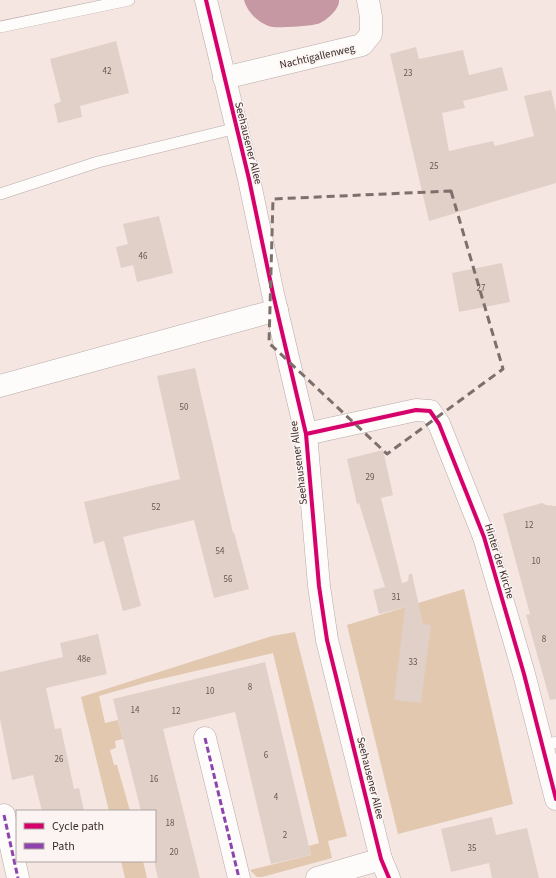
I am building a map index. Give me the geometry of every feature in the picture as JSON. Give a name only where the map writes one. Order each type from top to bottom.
[{"type":"street","name":"Seehausener Allee","points":[[206,0],[306,434],[319,586],[327,640],[385,869]]},
{"type":"street","name":"Nachtigallenweg","points":[[224,78],[362,45],[371,34],[371,17],[368,0]]},
{"type":"street","points":[[0,386],[277,310]]},
{"type":"street","name":"Hinter der Kirche","points":[[306,434],[416,410],[430,411],[439,424],[484,537],[549,745],[556,799]]},
{"type":"street","points":[[205,738],[239,878]]},
{"type":"street","points":[[4,816],[18,878]]},
{"type":"street","points":[[317,878],[385,869]]},
{"type":"lane","points":[[0,27],[129,0]]},
{"type":"lane","name":"Seehausener Allee","points":[[0,194],[98,162],[236,128]]},
{"type":"highlighted area","points":[[451,191],[503,369],[387,454],[269,343],[273,199]]},
{"type":"shaded area","points":[[244,0],[339,0],[339,4],[328,18],[320,23],[288,27],[273,27],[259,21],[248,9]]},
{"type":"shaded area","points":[[464,589],[513,804],[398,834],[347,625]]},
{"type":"shaded area","points":[[295,632],[347,836],[328,841],[332,858],[262,877],[257,877],[250,870],[311,855],[309,846],[319,843],[273,653],[148,682],[99,696],[105,723],[118,720],[123,739],[115,741],[116,748],[110,750],[114,765],[117,765],[130,810],[109,810],[81,697],[272,636]]},
{"type":"shaded area","points":[[121,862],[143,862],[147,878],[125,878]]},
{"type":"building","points":[[116,41],[129,93],[80,106],[82,117],[58,123],[54,104],[61,102],[50,59]]},
{"type":"building","points":[[416,47],[419,59],[463,50],[469,75],[502,67],[508,90],[463,101],[465,108],[442,113],[449,151],[493,141],[495,146],[534,136],[524,96],[551,90],[556,111],[556,183],[429,221],[390,54]]},
{"type":"building","points":[[159,216],[173,273],[137,282],[133,265],[121,268],[116,247],[128,244],[123,224]]},
{"type":"building","points":[[502,263],[510,302],[459,312],[452,273]]},
{"type":"building","points":[[195,368],[233,533],[234,532],[249,589],[214,598],[194,520],[123,537],[141,606],[123,611],[104,541],[94,544],[84,502],[180,479],[157,376]]},
{"type":"building","points":[[383,450],[393,495],[381,498],[402,583],[408,581],[409,574],[412,574],[423,624],[431,625],[421,703],[394,700],[405,607],[379,614],[373,590],[385,587],[359,503],[357,504],[347,459]]},
{"type":"building","points":[[542,503],[556,506],[556,699],[550,700],[526,615],[530,614],[503,514]]},
{"type":"building","points":[[98,634],[107,674],[46,688],[55,729],[61,728],[74,789],[79,788],[84,810],[42,810],[33,775],[12,780],[0,719],[0,672],[63,657],[60,643]]},
{"type":"building","points":[[265,662],[311,855],[271,864],[235,712],[163,729],[200,878],[158,878],[155,866],[156,810],[141,810],[113,699]]},
{"type":"building","points":[[492,817],[496,835],[527,828],[539,878],[492,878],[489,863],[451,872],[441,829]]},
{"type":"marked path","points":[[205,738],[239,878]]},
{"type":"marked path","points":[[4,815],[18,878]]},
{"type":"cycle path","points":[[206,0],[249,179],[273,294],[306,434],[319,586],[327,640],[381,859],[389,878]]},
{"type":"cycle path","points":[[306,434],[416,410],[430,411],[439,424],[484,537],[524,674],[556,799]]}]
